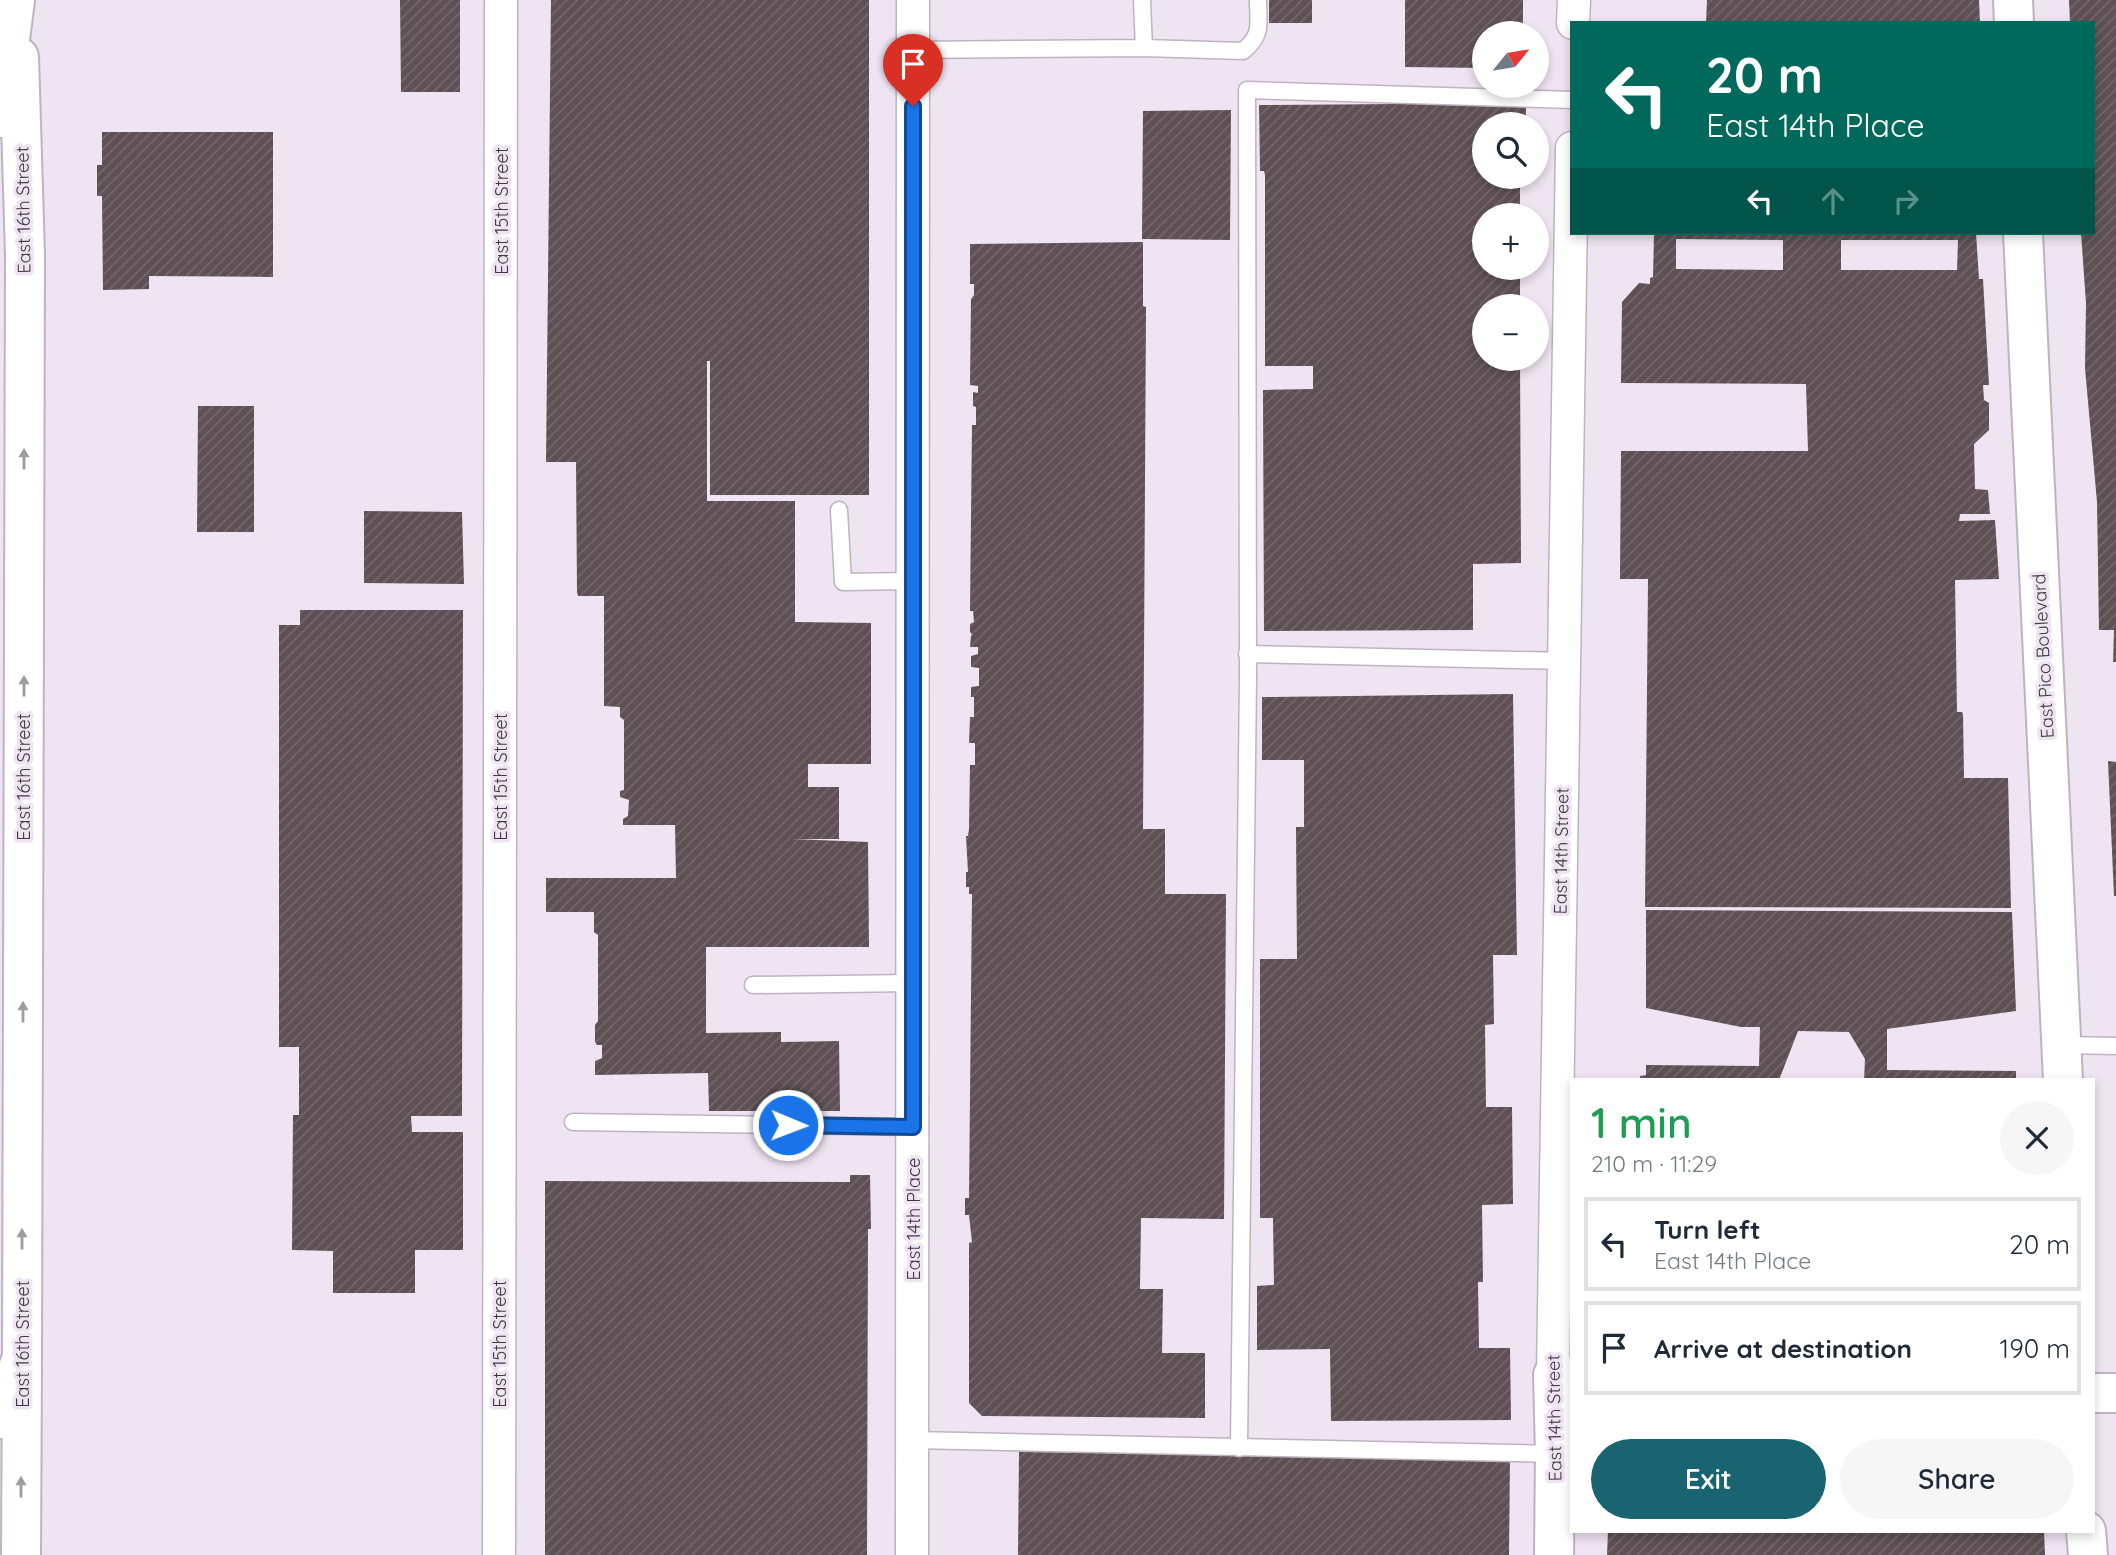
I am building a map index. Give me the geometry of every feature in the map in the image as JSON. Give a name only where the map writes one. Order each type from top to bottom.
[{"type":"main road","points":[[0,118],[16,0]]},
{"type":"main road","name":"East 16th Street","points":[[16,0],[25,254],[21,1555]]},
{"type":"main road","points":[[2013,0],[2014,21]]},
{"type":"main road","name":"East Pico Boulevard","points":[[2024,235],[2062,1062]]},
{"type":"main road","points":[[0,1419],[22,1357]]},
{"type":"main road","name":"East 14th Street","points":[[1554,1555],[1555,1454],[1562,1375]]},
{"type":"main road","points":[[2095,1393],[2116,1393]]},
{"type":"main road","points":[[2087,1533],[2088,1555]]},
{"type":"street","name":"East 15th Street","points":[[499,1555],[501,0]]},
{"type":"street","name":"East 14th Place","points":[[912,1555],[913,0]]},
{"type":"street","points":[[1573,21],[1574,0]]},
{"type":"street","name":"East 14th Street","points":[[1562,1375],[1564,661],[1571,235]]},
{"type":"lane","points":[[1142,0],[1144,48]]},
{"type":"lane","points":[[913,50],[1144,48],[1243,51],[1255,42],[1258,30],[1258,0]]},
{"type":"lane","points":[[1239,1448],[1247,654],[1247,90],[1570,100]]},
{"type":"lane","points":[[839,510],[843,582],[913,581]]},
{"type":"lane","points":[[1247,654],[1564,661]]},
{"type":"lane","points":[[753,985],[913,983]]},
{"type":"lane","points":[[2062,1062],[2116,1046]]},
{"type":"lane","points":[[573,1122],[913,1127]]},
{"type":"lane","points":[[913,1440],[1555,1454]]},
{"type":"building","points":[[400,0],[460,0],[460,92],[401,92]]},
{"type":"building","points":[[551,0],[869,0],[869,495],[710,495],[710,361],[707,361],[707,501],[795,501],[795,622],[871,623],[871,764],[808,764],[808,787],[839,787],[839,839],[792,839],[868,842],[869,947],[706,947],[706,1033],[781,1032],[781,1042],[839,1041],[840,1111],[709,1111],[708,1073],[595,1075],[595,1061],[602,1058],[602,1045],[595,1042],[595,1025],[598,1021],[598,935],[594,932],[594,912],[546,912],[546,878],[676,878],[675,825],[623,825],[623,819],[628,816],[629,800],[620,797],[620,791],[624,790],[624,720],[620,717],[620,707],[604,706],[604,596],[578,596],[577,592],[576,462],[546,462]]},
{"type":"building","points":[[1269,0],[1312,0],[1312,23],[1269,23]]},
{"type":"building","points":[[1405,0],[1523,0],[1523,21],[1472,21],[1472,68],[1405,67]]},
{"type":"building","points":[[1707,0],[1979,0],[1980,21],[1706,21]]},
{"type":"building","points":[[2069,0],[2116,0],[2116,662],[2113,662],[2114,630],[2099,630],[2097,502],[2085,368],[2086,303],[2081,235],[2095,235],[2095,21],[2070,21]]},
{"type":"building","points":[[1526,103],[1526,112],[1472,112],[1472,189],[1520,189],[1520,203],[1472,203],[1472,280],[1520,280],[1520,294],[1472,294],[1472,371],[1520,371],[1521,563],[1473,564],[1473,630],[1264,631],[1263,390],[1313,389],[1313,366],[1265,366],[1265,175],[1264,171],[1260,171],[1259,105]]},
{"type":"building","points":[[1231,110],[1230,240],[1142,239],[1143,111]]},
{"type":"building","points":[[102,132],[273,132],[273,277],[149,276],[149,289],[103,290],[102,196],[97,196],[97,165],[102,165]]},
{"type":"building","points":[[1654,235],[1976,235],[1979,279],[1983,279],[1989,385],[1983,385],[1984,400],[1989,403],[1989,430],[1974,444],[1975,489],[1988,490],[1990,514],[1960,514],[1959,521],[1995,520],[1999,579],[1955,580],[1957,712],[1963,714],[1964,778],[2008,778],[2011,908],[1645,907],[1648,579],[1620,579],[1621,451],[1808,451],[1806,384],[1621,383],[1622,302],[1639,283],[1650,284],[1650,278],[1653,277]],"holes":[[[1676,239],[1783,240],[1783,270],[1676,269]],[[1841,240],[1958,240],[1957,270],[1841,270]]]},
{"type":"building","points":[[1143,242],[1143,306],[1146,307],[1143,829],[1165,829],[1165,894],[1226,894],[1224,1219],[1141,1218],[1140,1289],[1163,1289],[1162,1353],[1205,1353],[1205,1418],[982,1416],[969,1403],[969,1243],[972,1242],[969,1215],[965,1215],[965,1198],[969,1198],[972,894],[969,894],[969,887],[966,887],[966,836],[969,829],[970,765],[975,765],[975,743],[969,743],[970,717],[974,717],[971,687],[979,686],[979,668],[971,667],[971,656],[978,654],[978,647],[970,647],[970,624],[974,622],[973,611],[970,611],[972,425],[976,425],[973,392],[978,393],[978,386],[970,385],[971,299],[974,295],[974,284],[970,284],[970,244]]},
{"type":"building","points":[[198,406],[254,406],[254,532],[197,532]]},
{"type":"building","points":[[364,511],[462,512],[464,584],[364,583]]},
{"type":"building","points":[[300,610],[463,610],[462,1116],[411,1116],[412,1132],[463,1132],[463,1250],[415,1250],[415,1293],[333,1293],[333,1251],[292,1250],[293,1115],[299,1115],[299,1047],[279,1047],[279,625],[300,625]]},
{"type":"building","points":[[1513,694],[1517,955],[1493,955],[1494,1024],[1485,1025],[1486,1107],[1512,1107],[1513,1204],[1482,1205],[1483,1282],[1478,1282],[1479,1348],[1510,1348],[1511,1420],[1331,1421],[1330,1349],[1257,1350],[1257,1286],[1274,1285],[1273,1218],[1260,1218],[1260,959],[1297,959],[1296,827],[1304,827],[1304,760],[1262,760],[1262,697]]},
{"type":"building","points":[[2108,761],[2116,762],[2116,896],[2114,896]]},
{"type":"building","points":[[1646,910],[2012,912],[2016,1011],[1887,1029],[1887,1070],[2016,1071],[2016,1078],[1864,1078],[1865,1059],[1849,1032],[1798,1031],[1780,1078],[1640,1078],[1646,1075],[1646,1065],[1759,1066],[1760,1027],[1741,1027],[1646,1008]]},
{"type":"building","points":[[850,1175],[870,1175],[867,1555],[545,1555],[545,1181],[850,1182]]},
{"type":"building","points":[[1019,1452],[1510,1457],[1509,1555],[1018,1555]]},
{"type":"building","points":[[1608,1533],[2044,1533],[2045,1555],[1607,1555]]},
{"type":"route","points":[[788,1125],[913,1127],[913,106]]}]
